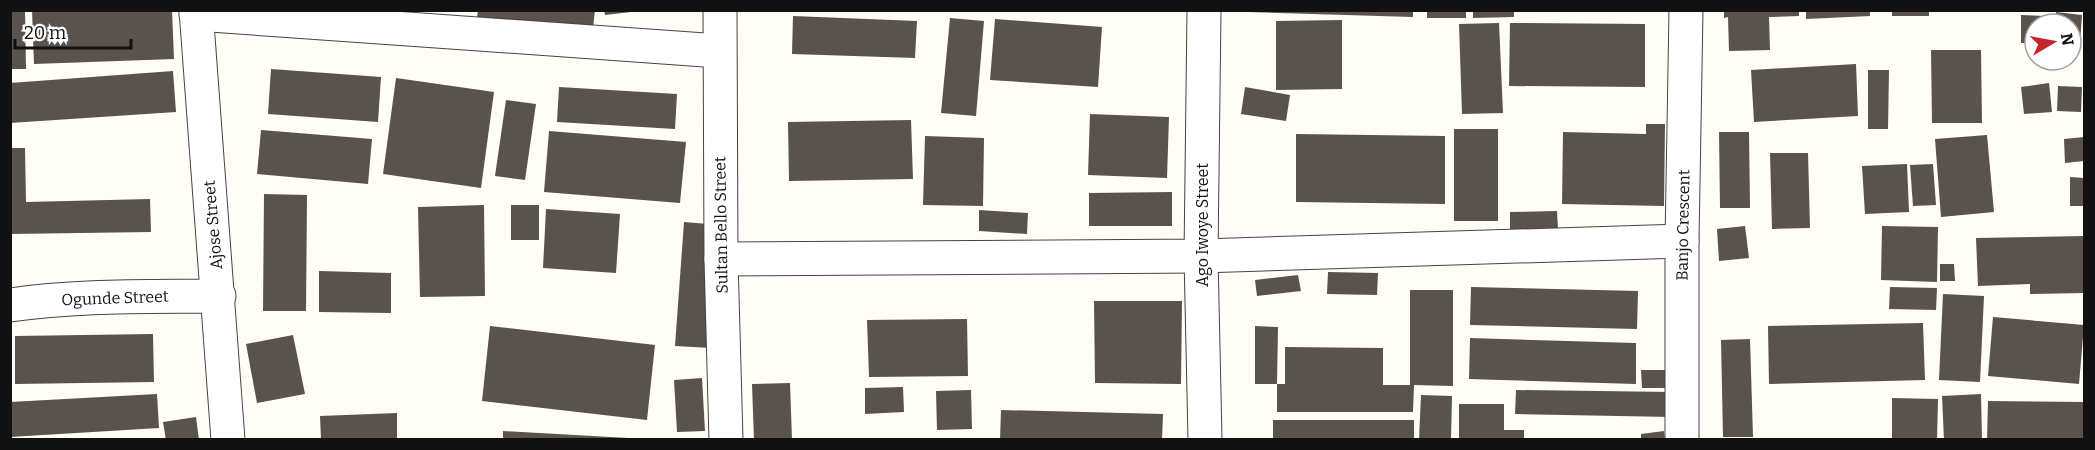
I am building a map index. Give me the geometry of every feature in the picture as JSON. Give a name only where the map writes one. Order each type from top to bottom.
[{"type":"street","name":"Sultan Bello Street","points":[[720,10],[721,259],[726,440]]},
{"type":"street","name":"Ago Iwoye Street","points":[[1204,10],[1201,256],[1205,440]]},
{"type":"street","name":"Banjo Crescent","points":[[1682,440],[1682,241],[1686,10]]},
{"type":"street","points":[[196,12],[719,51]]},
{"type":"street","name":"Ajose Street","points":[[196,12],[228,440]]},
{"type":"street","points":[[721,259],[1201,256],[1682,241]]},
{"type":"street","name":"Ogunde Street","points":[[10,305],[105,297],[219,296]]},
{"type":"building","points":[[10,10],[25,10],[26,69],[10,69]]},
{"type":"building","points":[[32,10],[172,10],[174,59],[34,64]]},
{"type":"building","points":[[478,10],[595,10],[593,28],[477,18]]},
{"type":"building","points":[[604,10],[631,10],[631,12],[605,15]]},
{"type":"building","points":[[1248,10],[1413,10],[1413,17],[1248,12]]},
{"type":"building","points":[[1427,10],[1466,10],[1466,18],[1427,18]]},
{"type":"building","points":[[1473,10],[1514,10],[1514,17],[1473,18]]},
{"type":"building","points":[[1724,10],[1799,10],[1799,16],[1769,17],[1770,50],[1729,51],[1728,17],[1724,18]]},
{"type":"building","points":[[1806,10],[1870,10],[1870,16],[1806,19]]},
{"type":"building","points":[[1892,10],[1929,10],[1929,16],[1892,16]]},
{"type":"building","points":[[2021,15],[2023,15],[2023,43],[2021,43]]},
{"type":"building","points":[[793,16],[917,21],[915,58],[792,54]]},
{"type":"building","points":[[950,18],[984,21],[976,116],[941,113]]},
{"type":"building","points":[[995,19],[1102,27],[1098,87],[990,80]]},
{"type":"building","points":[[1342,20],[1342,89],[1276,90],[1276,21]]},
{"type":"building","points":[[1499,23],[1503,113],[1462,114],[1459,24]]},
{"type":"building","points":[[1510,23],[1645,24],[1645,87],[1509,86]]},
{"type":"building","points":[[1931,50],[1981,50],[1982,123],[1932,123]]},
{"type":"building","points":[[1856,64],[1858,116],[1754,122],[1751,70]]},
{"type":"building","points":[[271,69],[381,77],[378,122],[268,114]]},
{"type":"building","points":[[1868,70],[1889,70],[1888,129],[1868,129]]},
{"type":"building","points":[[173,71],[176,112],[10,123],[10,83]]},
{"type":"building","points":[[396,78],[494,92],[481,188],[383,174]]},
{"type":"building","points":[[2049,83],[2052,112],[2024,114],[2021,87]]},
{"type":"building","points":[[2058,86],[2082,87],[2081,112],[2057,111]]},
{"type":"building","points":[[559,87],[677,94],[675,129],[557,122]]},
{"type":"building","points":[[1245,87],[1290,95],[1286,121],[1241,114]]},
{"type":"building","points":[[506,100],[536,104],[525,180],[495,176]]},
{"type":"building","points":[[1090,114],[1169,117],[1167,178],[1088,175]]},
{"type":"building","points":[[911,120],[913,179],[789,181],[788,122]]},
{"type":"building","points":[[1646,124],[1665,124],[1664,206],[1562,204],[1563,132],[1646,134]]},
{"type":"building","points":[[1454,129],[1498,129],[1498,221],[1454,221]]},
{"type":"building","points":[[261,130],[372,139],[368,184],[257,174]]},
{"type":"building","points":[[549,131],[686,142],[680,203],[544,192]]},
{"type":"building","points":[[1719,132],[1749,132],[1750,208],[1720,208]]},
{"type":"building","points":[[1296,134],[1445,136],[1445,204],[1296,202]]},
{"type":"building","points":[[1987,135],[1994,212],[1941,217],[1935,139]]},
{"type":"building","points":[[925,136],[984,138],[983,206],[923,205]]},
{"type":"building","points":[[2084,137],[2084,161],[2065,163],[2064,139]]},
{"type":"building","points":[[10,148],[25,148],[26,202],[150,199],[151,232],[10,234]]},
{"type":"building","points":[[1770,153],[1808,153],[1810,228],[1772,229]]},
{"type":"building","points":[[1907,164],[1909,212],[1865,214],[1862,166]]},
{"type":"building","points":[[1933,164],[1936,205],[1913,206],[1910,165]]},
{"type":"building","points":[[2070,177],[2084,178],[2084,206],[2070,206]]},
{"type":"building","points":[[1172,192],[1172,226],[1089,226],[1089,193]]},
{"type":"building","points":[[264,194],[307,195],[306,311],[263,311]]},
{"type":"building","points":[[484,205],[485,296],[420,297],[418,207]]},
{"type":"building","points":[[511,205],[539,205],[539,240],[511,240]]},
{"type":"building","points":[[546,209],[620,214],[616,273],[543,268]]},
{"type":"building","points":[[979,210],[1028,213],[1027,234],[979,231]]},
{"type":"building","points":[[1557,211],[1558,229],[1510,230],[1510,212]]},
{"type":"building","points":[[684,222],[720,225],[711,348],[675,346]]},
{"type":"building","points":[[1745,226],[1749,258],[1719,261],[1717,229]]},
{"type":"building","points":[[1882,226],[1938,227],[1937,282],[1881,280]]},
{"type":"building","points":[[2084,236],[2084,293],[2030,294],[2030,284],[1978,286],[1976,238]]},
{"type":"building","points":[[1940,264],[1954,264],[1955,281],[1940,281]]},
{"type":"building","points":[[319,271],[391,273],[391,313],[319,312]]},
{"type":"building","points":[[1328,272],[1378,273],[1377,295],[1327,294]]},
{"type":"building","points":[[1298,275],[1301,291],[1257,296],[1255,280]]},
{"type":"building","points":[[1471,287],[1638,291],[1637,329],[1470,325]]},
{"type":"building","points":[[1890,287],[1937,288],[1936,310],[1889,309]]},
{"type":"building","points":[[1410,290],[1453,290],[1453,386],[1414,385],[1413,412],[1277,412],[1277,384],[1285,384],[1285,347],[1383,348],[1383,385],[1410,385]]},
{"type":"building","points":[[1943,294],[1984,296],[1980,382],[1939,380]]},
{"type":"building","points":[[1094,301],[1182,301],[1181,384],[1095,383]]},
{"type":"building","points":[[1993,317],[2084,325],[2079,384],[1988,376]]},
{"type":"building","points":[[967,319],[968,376],[869,377],[867,320]]},
{"type":"building","points":[[1923,323],[1925,380],[1769,384],[1768,326]]},
{"type":"building","points":[[490,326],[655,345],[647,420],[482,401]]},
{"type":"building","points":[[1255,326],[1278,327],[1277,384],[1255,384]]},
{"type":"building","points":[[153,334],[154,382],[15,384],[15,336]]},
{"type":"building","points":[[293,335],[305,394],[257,403],[246,344]]},
{"type":"building","points":[[1470,338],[1636,343],[1636,384],[1469,379]]},
{"type":"building","points":[[1750,339],[1753,437],[1723,437],[1721,340]]},
{"type":"building","points":[[1641,370],[1669,370],[1669,388],[1642,388]]},
{"type":"building","points":[[702,378],[705,431],[677,432],[674,380]]},
{"type":"building","points":[[790,383],[792,440],[754,440],[752,384]]},
{"type":"building","points":[[903,387],[904,412],[865,414],[865,388]]},
{"type":"building","points":[[971,390],[972,429],[937,430],[936,391]]},
{"type":"building","points":[[1516,390],[1672,392],[1672,417],[1515,414]]},
{"type":"building","points":[[157,394],[159,428],[10,437],[10,402]]},
{"type":"building","points":[[1981,394],[1982,440],[1944,440],[1942,396]]},
{"type":"building","points":[[1421,395],[1452,396],[1451,440],[1419,440]]},
{"type":"building","points":[[1892,398],[1938,399],[1937,440],[1892,440]]},
{"type":"building","points":[[1988,401],[2084,402],[2084,440],[1987,440]]},
{"type":"building","points":[[1459,404],[1504,404],[1504,430],[1524,430],[1524,440],[1459,440]]},
{"type":"building","points":[[1001,410],[1163,414],[1162,440],[1000,440]]},
{"type":"building","points":[[397,413],[397,440],[321,440],[320,416]]},
{"type":"building","points":[[196,417],[199,440],[166,440],[163,422]]},
{"type":"building","points":[[1273,420],[1414,420],[1414,440],[1273,440]]},
{"type":"building","points":[[503,431],[628,438],[628,440],[503,440]]},
{"type":"building","points":[[1664,431],[1665,440],[1641,440],[1641,434]]}]
